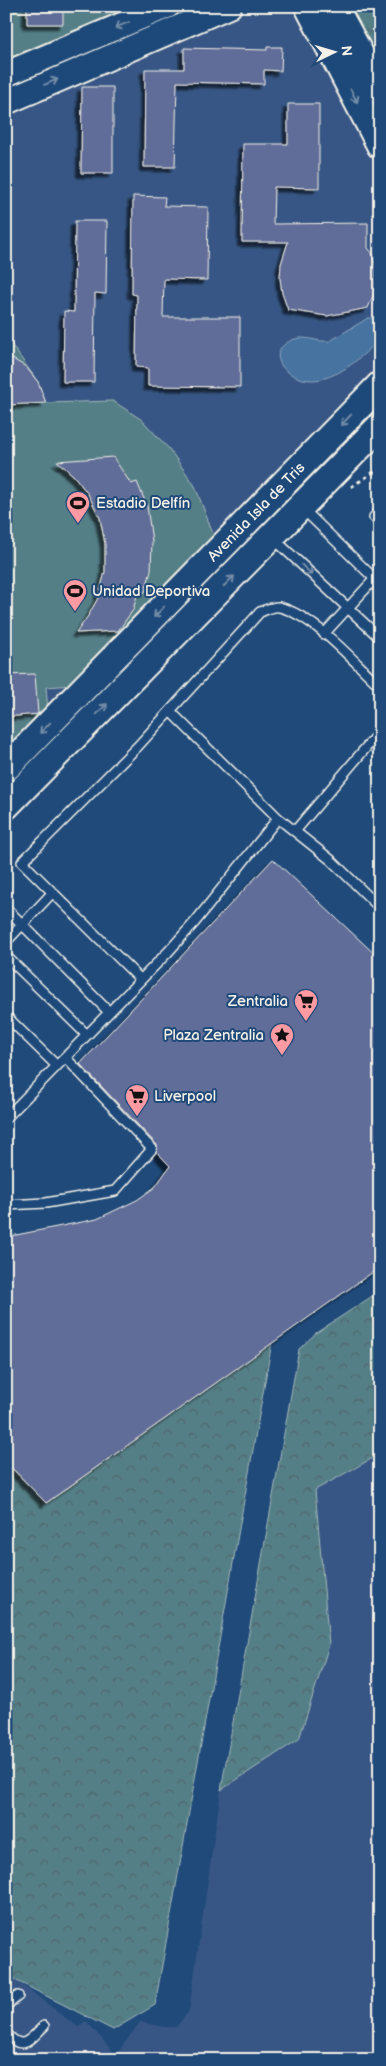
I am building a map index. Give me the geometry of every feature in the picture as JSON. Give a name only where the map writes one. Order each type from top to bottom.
[{"type":"main road","points":[[308,6],[380,145]]},
{"type":"main road","points":[[334,6],[380,91]]},
{"type":"main road","name":"Avenida Isla de Tris","points":[[6,768],[380,385]]},
{"type":"main road","name":"Avenida Isla de Tris","points":[[6,806],[380,426]]},
{"type":"street","points":[[6,74],[167,6]]},
{"type":"street","points":[[6,102],[229,6]]},
{"type":"lane","points":[[301,506],[378,578],[324,634]]},
{"type":"lane","points":[[380,511],[374,517],[380,523]]},
{"type":"lane","points":[[272,537],[380,638]]},
{"type":"lane","points":[[140,979],[22,862],[138,746],[260,612],[277,607],[296,614],[324,634],[380,686]]},
{"type":"lane","points":[[170,711],[278,818],[296,830],[331,860],[380,908]]},
{"type":"lane","points":[[296,830],[380,730]]},
{"type":"lane","points":[[6,1118],[195,922],[278,818]]},
{"type":"lane","points":[[6,942],[53,892]]},
{"type":"lane","points":[[6,908],[109,1012]]},
{"type":"lane","points":[[6,956],[87,1035]]},
{"type":"lane","points":[[6,1016],[56,1066]]},
{"type":"lane","points":[[6,1205],[46,1202],[115,1191],[152,1149],[65,1057]]},
{"type":"lane","points":[[6,2006],[18,1996]]},
{"type":"lane","points":[[6,2033],[16,2044],[20,2044],[25,2043],[44,2026]]},
{"type":"shaded area","points":[[260,6],[296,6],[380,168],[380,369],[6,754],[6,115]]},
{"type":"shaded area","points":[[368,318],[373,318],[380,324],[378,341],[352,364],[329,377],[310,380],[299,378],[283,367],[279,360],[279,353],[283,346],[292,340],[306,338],[330,341]]},
{"type":"shaded area","points":[[380,1291],[380,2060],[6,2060],[6,1984],[13,1978],[78,2027],[86,2021],[116,2055],[140,2022],[164,2027],[176,2027],[189,2011],[221,1790],[299,1349],[316,1333]]},
{"type":"green space","points":[[6,6],[136,6],[6,60]]},
{"type":"green space","points":[[346,6],[380,6],[380,68]]},
{"type":"green space","name":"Estadio Delfín","points":[[6,337],[38,382],[46,403],[113,401],[142,420],[170,450],[195,486],[215,539],[73,685],[46,687],[48,711],[6,754]]},
{"type":"green space","points":[[380,1291],[380,1454],[315,1490],[329,1645],[299,1739],[221,1790],[299,1349],[316,1333]]},
{"type":"green space","points":[[272,1342],[155,2005],[113,2030],[13,1979],[6,1984],[6,1463],[47,1503]]},
{"type":"building","points":[[27,6],[63,6],[63,24],[27,24]]},
{"type":"building","points":[[267,47],[282,47],[281,71],[264,70],[264,84],[177,82],[175,167],[144,167],[145,69],[184,69],[184,48],[267,50]]},
{"type":"building","points":[[82,87],[113,87],[113,173],[81,173]]},
{"type":"building","points":[[288,104],[319,104],[319,188],[274,187],[273,224],[368,223],[368,248],[373,254],[376,272],[375,291],[368,308],[327,316],[288,310],[282,293],[280,278],[281,264],[288,242],[242,242],[243,144],[288,144]]},
{"type":"building","points":[[133,196],[165,197],[164,206],[208,207],[207,280],[164,279],[163,317],[240,317],[240,387],[148,386],[148,368],[136,367],[137,295],[132,294]]},
{"type":"building","points":[[75,221],[107,221],[106,294],[95,293],[94,382],[63,382],[64,311],[74,312]]},
{"type":"building","points":[[6,355],[26,367],[38,382],[46,403],[6,405]]},
{"type":"building","points":[[113,457],[131,484],[137,482],[147,506],[152,541],[151,571],[145,592],[138,592],[133,610],[118,631],[76,633],[98,598],[105,572],[105,544],[100,518],[88,494],[74,476],[57,461]]},
{"type":"building","points":[[35,674],[38,714],[6,717],[6,675]]},
{"type":"building","points":[[273,859],[380,959],[380,1267],[46,1503],[6,1462],[6,1237],[97,1219],[137,1200],[155,1187],[170,1166],[157,1152],[157,1145],[80,1064]]},
{"type":"place","name":"Estadio Delfín","points":[[78,524]]},
{"type":"place","name":"Unidad Deportiva","points":[[75,612]]},
{"type":"place","name":"Zentralia","points":[[306,1022]]},
{"type":"place","name":"Plaza Zentralia","points":[[282,1056]]},
{"type":"place","name":"Liverpool","points":[[137,1117]]}]
